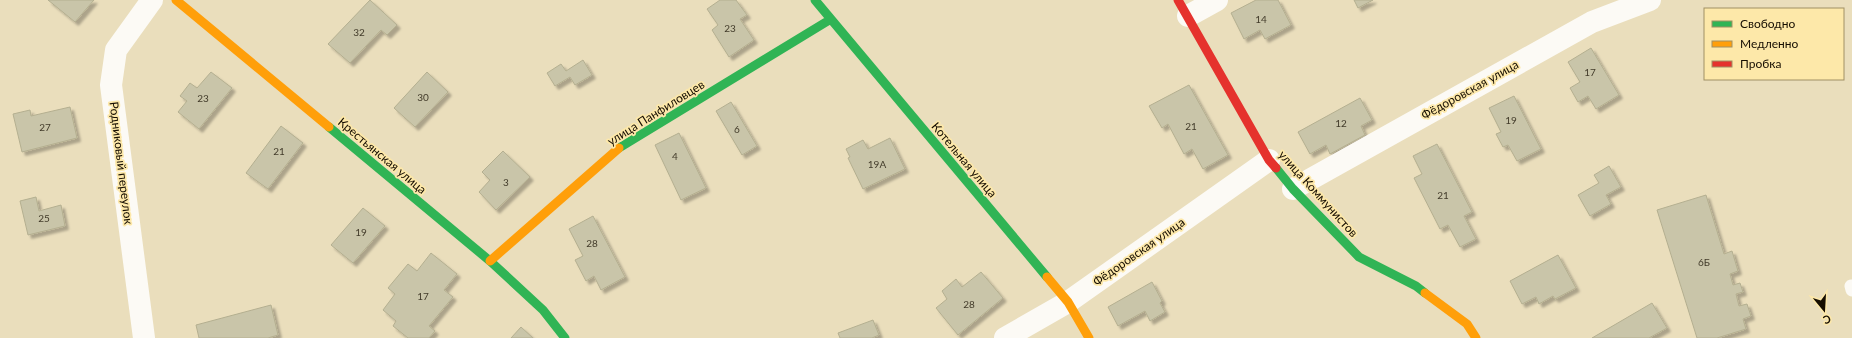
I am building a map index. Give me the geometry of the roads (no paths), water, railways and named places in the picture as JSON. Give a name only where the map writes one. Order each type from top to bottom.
[{"type":"street","name":"Родниковый переулок","points":[[144,338],[111,85],[116,50],[152,0]]},
{"type":"street","name":"Крестьянская улица","points":[[176,0],[490,261],[543,310],[565,338]]},
{"type":"street","name":"Котельная улица","points":[[815,0],[1068,302],[1089,338]]},
{"type":"street","points":[[1183,8],[1216,0]]},
{"type":"street","name":"Фёдоровская улица","points":[[1293,189],[1592,22],[1650,0]]},
{"type":"street","name":"улица Коммунистов","points":[[1183,8],[1269,160],[1293,189],[1359,256],[1416,286],[1467,324],[1476,338]]},
{"type":"street","name":"улица Панфиловцев","points":[[490,261],[616,150],[831,19]]},
{"type":"street","name":"Фёдоровская улица","points":[[1005,338],[1068,302],[1269,160]]}]
